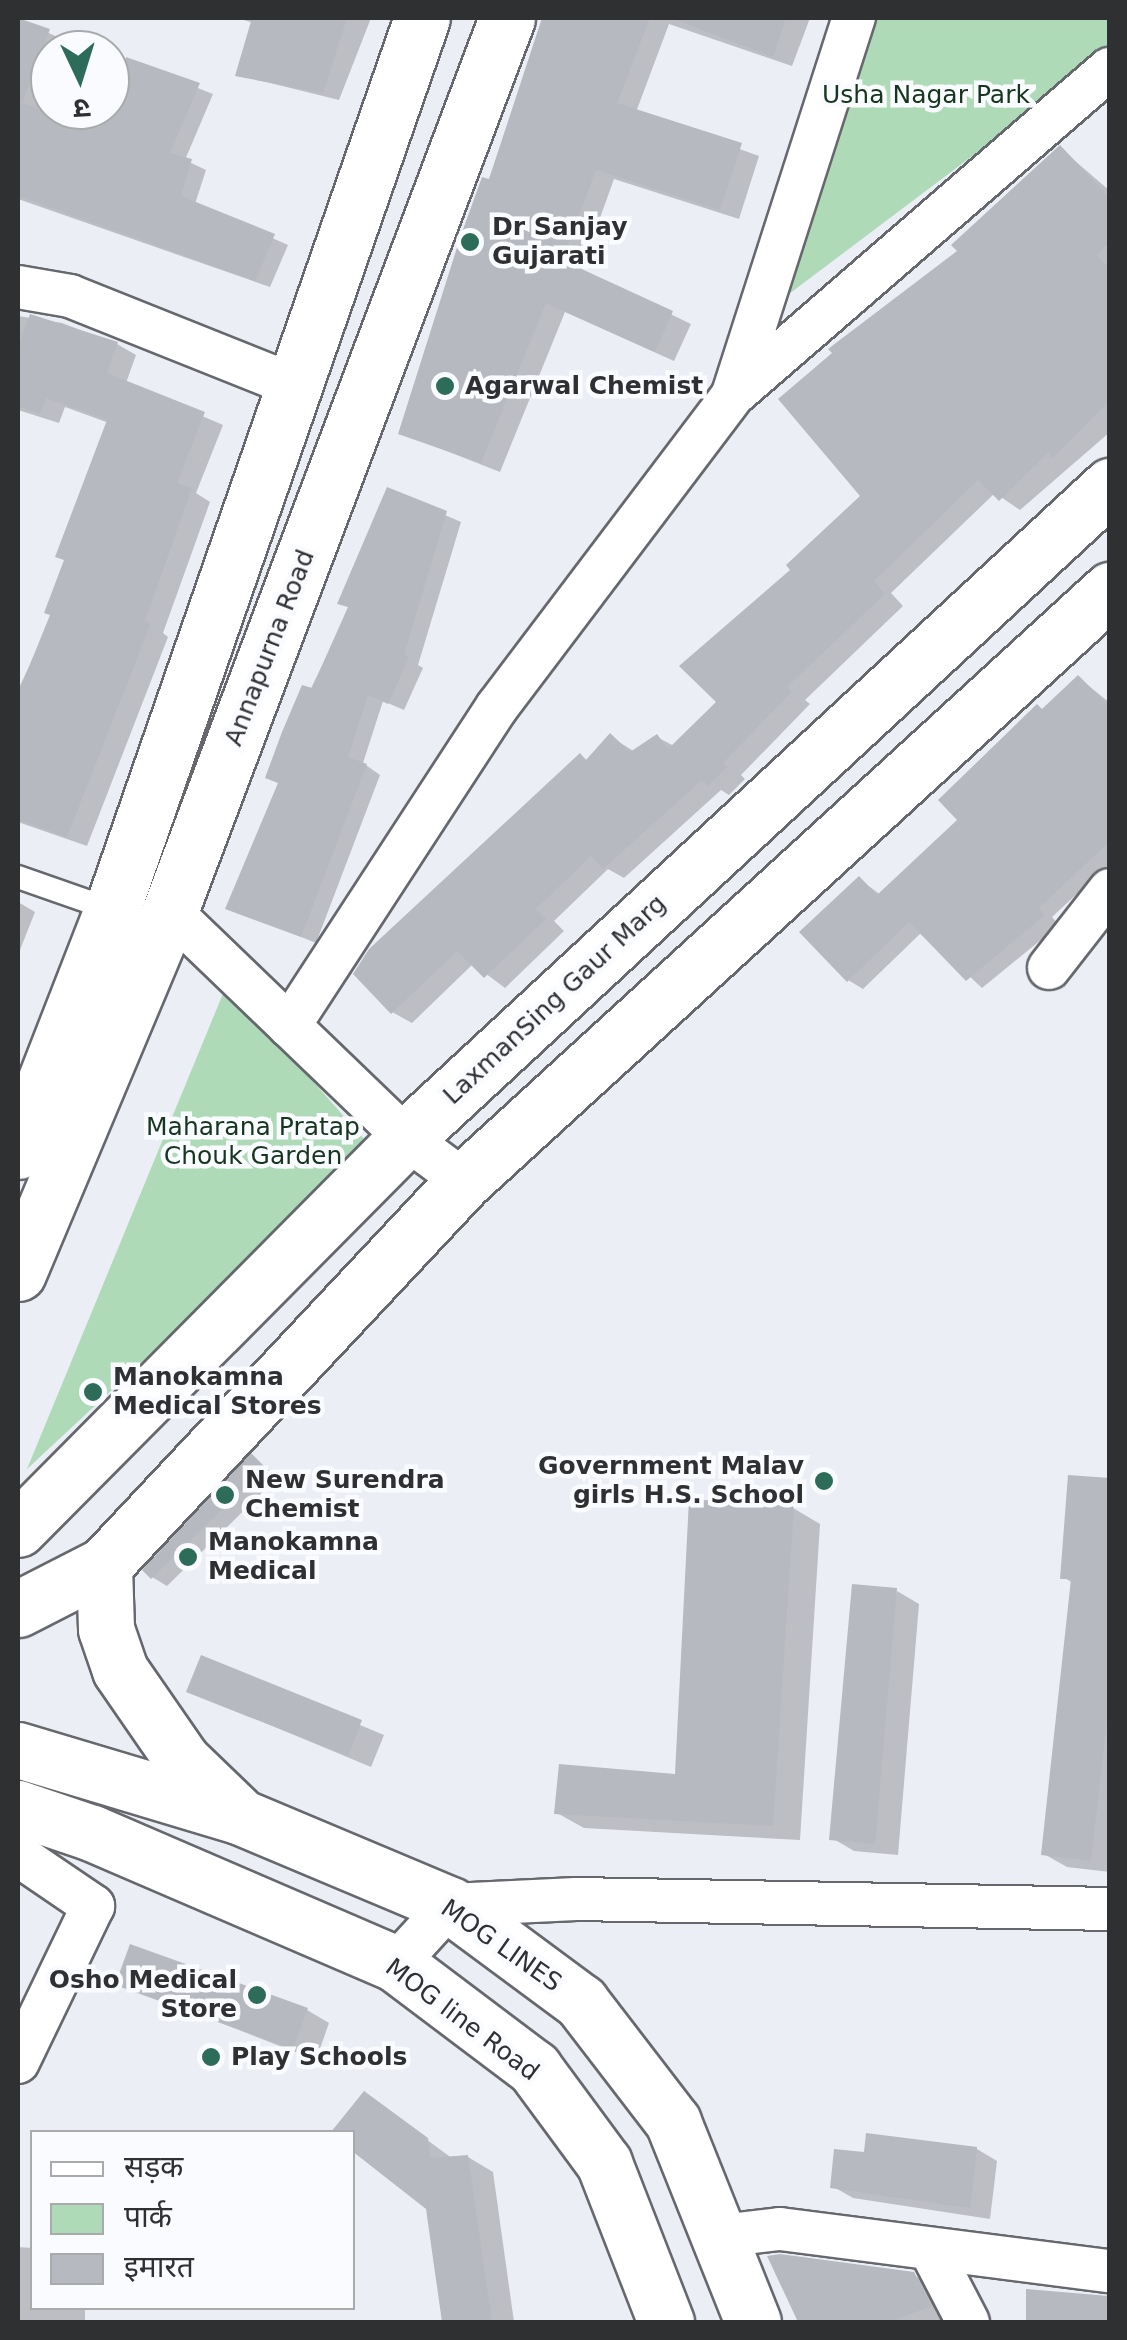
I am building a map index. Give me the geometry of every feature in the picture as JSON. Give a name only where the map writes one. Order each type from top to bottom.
[{"type":"main road","points":[[18,1151],[112,910],[422,18]]},
{"type":"main road","name":"Annapurna Road","points":[[18,1273],[170,911],[506,18]]},
{"type":"main road","name":"LaxmanSing Gaur Marg","points":[[18,1530],[406,1138],[1110,486]]},
{"type":"main road","points":[[18,1609],[104,1566],[464,1181],[1110,590]]},
{"type":"main road","points":[[104,1566],[104,1615],[120,1670],[182,1760],[241,1818]]},
{"type":"main road","name":"MOG LINES","points":[[18,1750],[241,1818],[450,1905],[580,2002],[673,2122],[753,2322]]},
{"type":"main road","name":"MOG line Road","points":[[18,1808],[92,1833],[396,1964],[534,2068],[604,2163],[666,2322]]},
{"type":"street","points":[[733,394],[854,18]]},
{"type":"street","points":[[289,1026],[497,707],[733,394],[1110,69]]},
{"type":"street","points":[[18,286],[70,296],[295,386]]},
{"type":"street","points":[[1049,968],[1110,890]]},
{"type":"street","points":[[170,911],[406,1138],[464,1181]]},
{"type":"street","points":[[18,1854],[94,1906],[18,2062]]},
{"type":"street","points":[[396,1964],[450,1905],[576,1898],[1110,1910]]},
{"type":"street","points":[[720,2236],[780,2229],[1110,2271]]},
{"type":"street","points":[[930,2249],[968,2322]]},
{"type":"lane","points":[[18,877],[112,910]]},
{"type":"green space","name":"Usha Nagar Park","points":[[866,18],[1109,18],[1109,53],[785,297]]},
{"type":"green space","name":"Maharana Pratap Chouk Garden","points":[[227,984],[372,1148],[27,1469]]},
{"type":"building","points":[[18,18],[50,29],[30,30],[30,82],[22,103],[30,106],[30,130],[130,130],[130,58],[200,83],[170,153],[192,159],[181,196],[275,234],[255,281],[18,196]]},
{"type":"building","points":[[252,18],[347,18],[323,93],[235,76]]},
{"type":"building","points":[[542,18],[650,18],[617,103],[742,143],[720,210],[596,170],[562,260],[673,311],[655,352],[546,303],[481,463],[398,434],[461,235],[482,177],[489,179]]},
{"type":"building","points":[[671,18],[786,18],[773,57]]},
{"type":"building","points":[[1060,145],[1110,198],[1110,242],[1096,255],[1110,268],[1110,400],[1053,458],[1048,453],[999,501],[978,480],[874,581],[885,594],[787,687],[792,692],[723,763],[727,767],[708,786],[702,780],[603,869],[591,856],[536,909],[546,919],[484,978],[457,951],[391,1014],[353,974],[369,949],[580,753],[586,760],[610,733],[630,752],[657,734],[668,749],[716,702],[679,666],[790,570],[786,565],[860,496],[778,399],[832,353],[828,349],[957,251],[951,245]]},
{"type":"building","points":[[30,314],[118,342],[107,373],[205,412],[177,483],[192,488],[145,621],[151,623],[67,837],[18,820],[18,694],[50,615],[44,613],[64,560],[55,557],[107,420],[46,398],[40,414],[18,406],[18,348]]},
{"type":"building","points":[[387,487],[447,511],[404,655],[409,657],[388,704],[368,695],[348,757],[367,764],[301,937],[225,909],[278,783],[265,778],[282,732],[302,685],[312,688],[348,607],[337,604]]},
{"type":"building","points":[[1078,675],[1110,707],[1110,841],[1039,908],[1045,915],[966,981],[909,922],[847,982],[799,932],[859,876],[877,895],[957,820],[938,800],[1037,704],[1042,709]]},
{"type":"building","points":[[251,1453],[265,1467],[151,1579],[142,1570]]},
{"type":"building","points":[[1068,1475],[1110,1478],[1110,1693],[1091,1861],[1041,1855],[1071,1579],[1060,1579]]},
{"type":"building","points":[[689,1499],[794,1506],[773,1826],[554,1814],[559,1764],[675,1774]]},
{"type":"building","points":[[852,1584],[897,1588],[875,1844],[829,1840]]},
{"type":"building","points":[[201,1655],[362,1720],[348,1756],[186,1692]]},
{"type":"building","points":[[130,1944],[308,2008],[293,2049],[115,1985]]},
{"type":"building","points":[[364,2091],[428,2138],[430,2158],[468,2155],[492,2322],[442,2322],[426,2209],[355,2153],[355,2130],[333,2130]]},
{"type":"building","points":[[866,2133],[977,2147],[970,2208],[830,2188],[834,2149],[864,2152]]},
{"type":"building","points":[[780,2254],[914,2272],[932,2306],[889,2322],[798,2322],[767,2256]]},
{"type":"building","points":[[1026,2289],[1109,2296],[1109,2322],[1026,2322]]},
{"type":"place","name":"Dr Sanjay Gujarati","points":[[470,242]]},
{"type":"place","name":"Agarwal Chemist","points":[[445,386]]},
{"type":"place","name":"Manokamna Medical Stores","points":[[93,1392]]},
{"type":"place","name":"Government Malav girls H.S. School","points":[[824,1481]]},
{"type":"place","name":"New Surendra Chemist","points":[[225,1495]]},
{"type":"place","name":"Manokamna Medical","points":[[188,1557]]},
{"type":"place","name":"Osho Medical Store","points":[[257,1995]]},
{"type":"place","name":"Play Schools","points":[[211,2057]]}]
